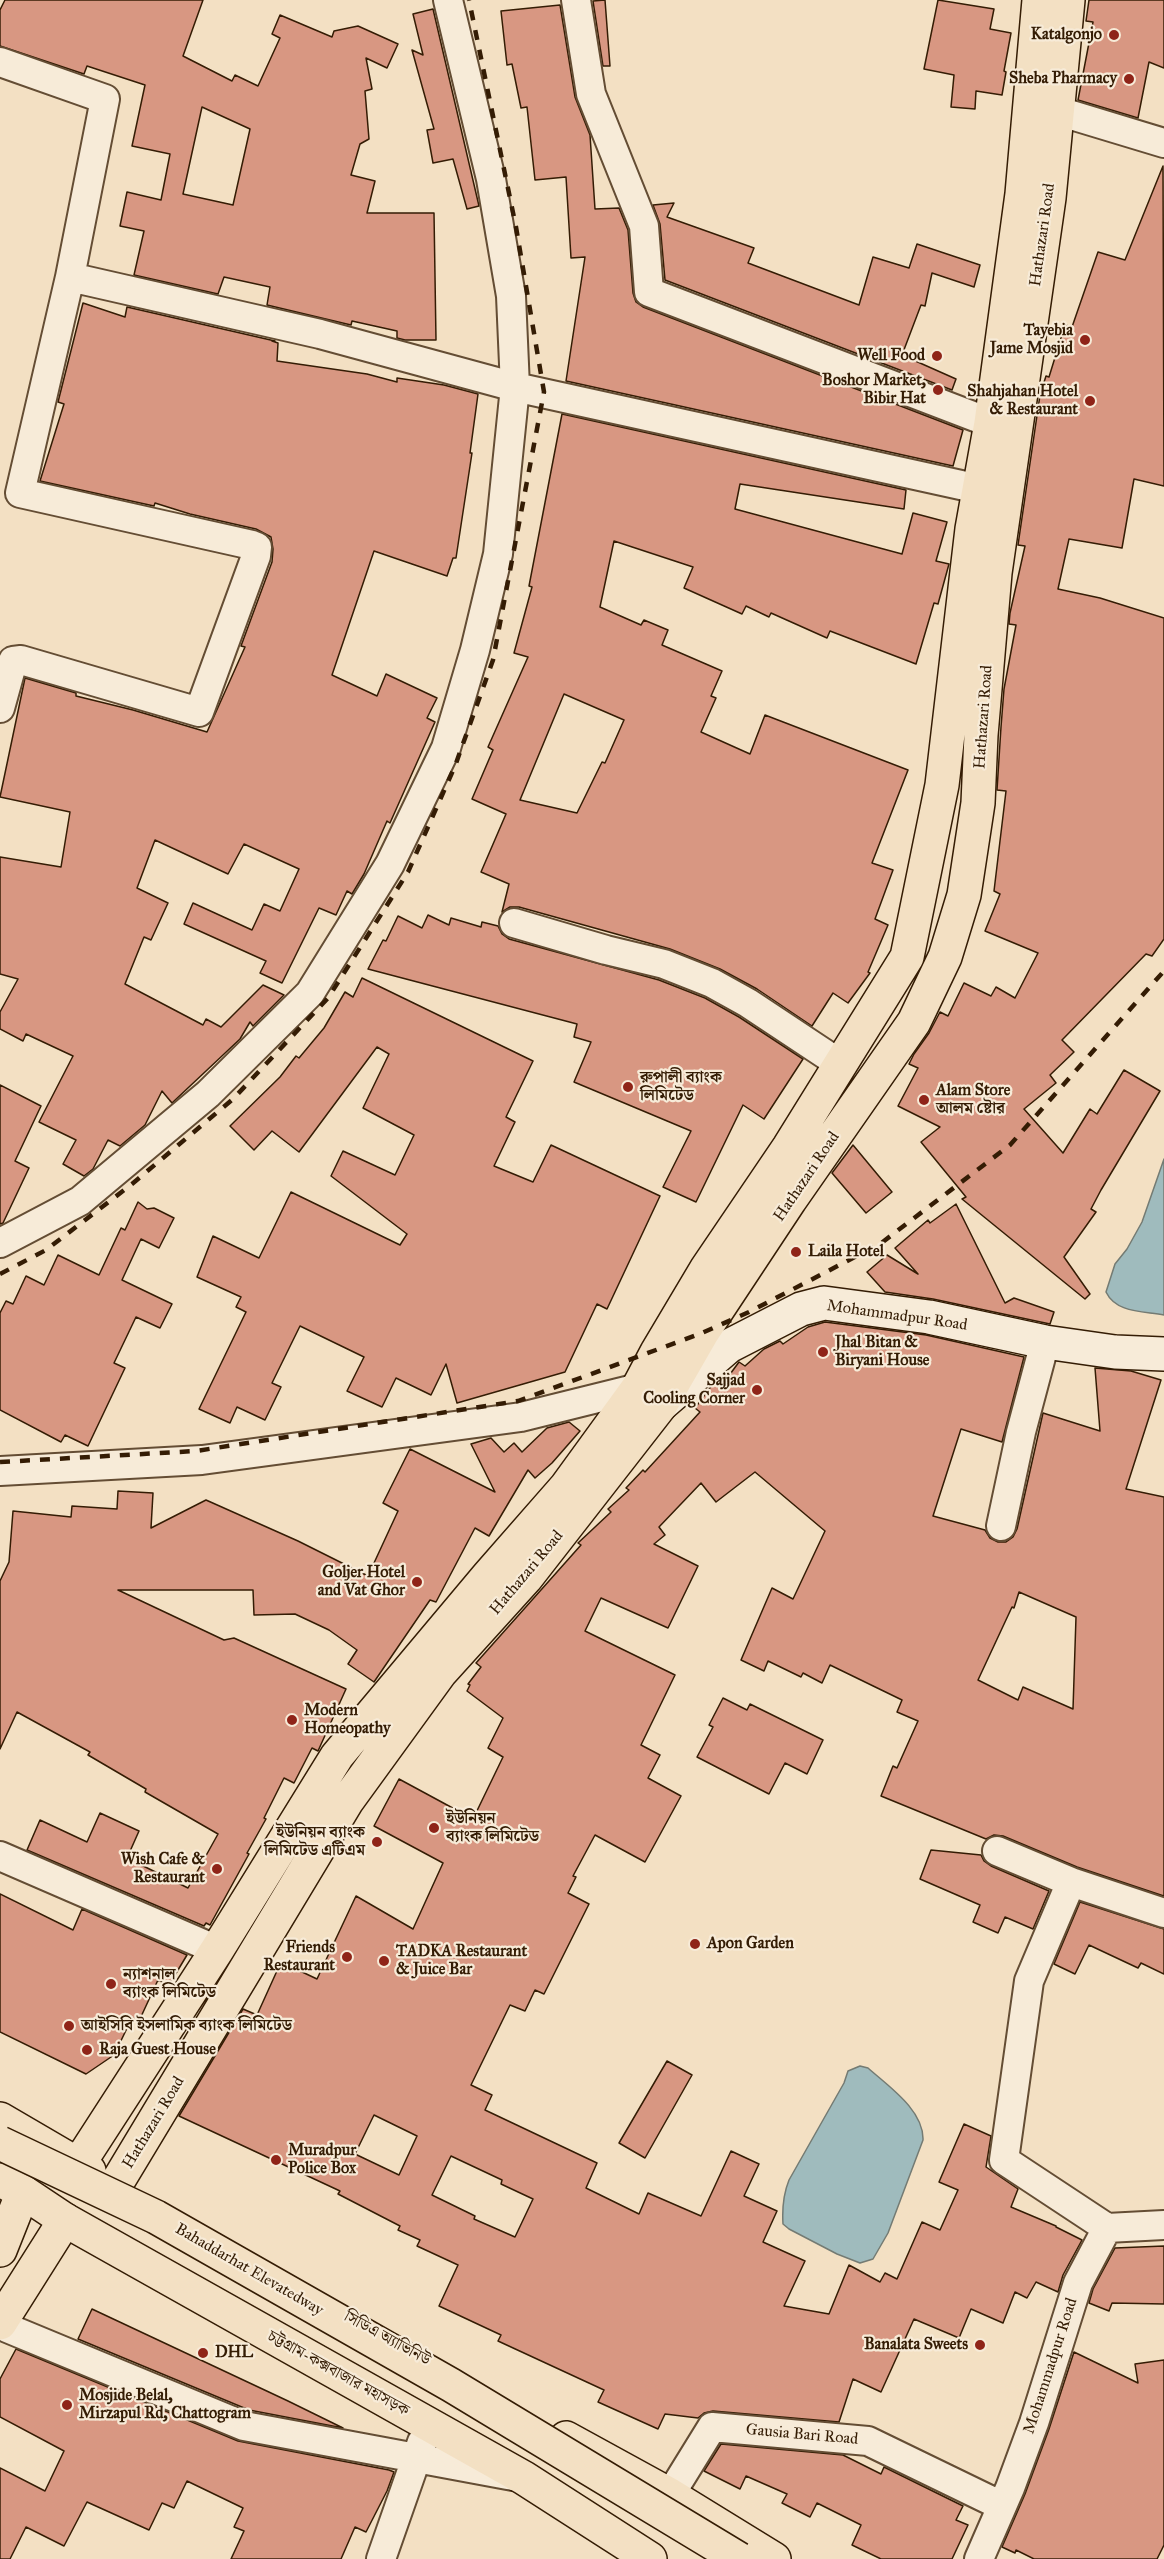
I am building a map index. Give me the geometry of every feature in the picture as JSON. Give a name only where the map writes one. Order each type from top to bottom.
[{"type":"main road","name":"Hathazari Road","points":[[115,2187],[347,1801],[440,1672],[526,1578],[649,1397],[657,1352],[707,1268],[789,1147],[907,957],[942,785],[972,529],[991,423],[1022,194],[1040,0]]},
{"type":"main road","name":"Hathazari Road","points":[[78,2165],[218,1950],[337,1756],[488,1576],[649,1397],[702,1333],[790,1200],[914,1022],[945,957],[964,895],[978,803],[981,735],[995,573],[1049,198],[1068,0]]},
{"type":"main road","name":"সিডিএ অ্যাভিনিউ","points":[[0,2119],[115,2187],[552,2430],[676,2486],[774,2559]]},
{"type":"main road","name":"Bahaddarhat Elevatedway","points":[[0,2143],[156,2217],[451,2385],[739,2559]]},
{"type":"main road","name":"Bahaddarhat Elevatedway","points":[[0,2158],[162,2235],[457,2403],[707,2559]]},
{"type":"main road","name":"চট্টগ্রাম-কক্সবাজার মহাসড়ক","points":[[12,2186],[65,2220],[524,2478],[650,2559]]},
{"type":"main road","points":[[0,2250],[12,2186]]},
{"type":"main road","points":[[0,2324],[65,2220]]},
{"type":"main road","points":[[524,2478],[552,2430]]},
{"type":"street","points":[[0,1243],[80,1201],[208,1094],[310,993],[390,864],[446,748],[475,650],[498,554],[516,387],[511,296],[491,179],[448,0]]},
{"type":"street","points":[[576,0],[591,94],[644,226],[649,292],[991,423]]},
{"type":"street","points":[[0,62],[105,99],[70,277],[20,494],[257,547],[256,556],[199,712],[21,660],[13,661],[0,708]]},
{"type":"street","points":[[1058,111],[1164,143]]},
{"type":"street","points":[[70,277],[320,334],[516,387],[979,489]]},
{"type":"street","points":[[514,923],[664,964],[712,983],[748,1003],[840,1064]]},
{"type":"street","name":"Mohammadpur Road","points":[[649,1397],[729,1346],[801,1309],[824,1303],[929,1317],[1046,1342],[1115,1352],[1164,1354]]},
{"type":"street","points":[[1001,1526],[1021,1432],[1046,1342]]},
{"type":"street","points":[[0,1471],[202,1460],[521,1417],[649,1397]]},
{"type":"street","points":[[997,1851],[1071,1882],[1164,1913]]},
{"type":"street","points":[[0,1856],[218,1950]]},
{"type":"street","points":[[1071,1882],[1029,1982],[1004,2160],[1107,2228],[1164,2225]]},
{"type":"street","name":"Mohammadpur Road","points":[[987,2556],[1002,2506],[1034,2423],[1078,2283],[1107,2228]]},
{"type":"street","points":[[0,2324],[244,2426],[524,2478]]},
{"type":"street","points":[[381,2559],[428,2425]]},
{"type":"street","name":"Gausia Bari Road","points":[[676,2486],[712,2427],[868,2441],[1002,2506]]},
{"type":"water","points":[[1164,1159],[1164,1315],[1139,1312],[1123,1307],[1116,1304],[1106,1292],[1115,1264],[1127,1249],[1142,1222]]},
{"type":"water","points":[[860,2066],[868,2068],[911,2109],[922,2129],[923,2140],[888,2233],[873,2259],[860,2263],[837,2254],[789,2229],[783,2224],[783,2212],[784,2196],[789,2180],[844,2083],[848,2071]]},
{"type":"building","points":[[5,0],[203,0],[183,56],[232,81],[235,75],[258,86],[280,38],[272,34],[280,15],[332,37],[334,31],[358,26],[398,44],[387,68],[366,58],[372,89],[365,91],[369,139],[360,144],[351,175],[375,181],[367,213],[434,213],[436,340],[405,340],[397,338],[397,331],[352,321],[351,325],[267,305],[270,287],[224,277],[218,294],[134,275],[144,231],[120,226],[127,192],[161,200],[170,154],[132,146],[145,85],[87,66],[84,74],[0,46],[0,10]],"holes":[[[202,107],[250,129],[233,205],[183,194]]]},
{"type":"building","points":[[605,0],[610,66],[603,66],[593,1]]},
{"type":"building","points":[[938,0],[994,9],[990,29],[1011,33],[1002,95],[976,91],[975,109],[951,107],[954,75],[924,69]]},
{"type":"building","points":[[1089,0],[1164,0],[1164,68],[1149,62],[1138,118],[1078,100],[1093,22],[1086,21]]},
{"type":"building","points":[[560,5],[575,97],[590,135],[595,209],[619,208],[628,230],[633,293],[636,302],[643,307],[963,430],[953,466],[566,381],[585,257],[571,258],[566,177],[535,180],[527,107],[521,108],[512,64],[507,65],[501,11]]},
{"type":"building","points":[[433,9],[479,206],[467,209],[453,159],[433,163],[427,130],[434,129],[412,50],[423,55],[413,14]]},
{"type":"building","points":[[1163,166],[1164,486],[1134,479],[1122,548],[1069,539],[1058,589],[1100,598],[1164,618],[1164,939],[1152,956],[1146,954],[1062,1040],[1074,1052],[1050,1075],[1056,1083],[1024,1109],[1063,1153],[1090,1109],[1097,1114],[1124,1070],[1160,1091],[1101,1190],[1091,1209],[1096,1212],[1064,1257],[1090,1294],[1085,1299],[962,1199],[966,1197],[921,1142],[940,1127],[898,1106],[918,1068],[909,1064],[914,1054],[940,1012],[948,1016],[964,983],[991,996],[996,987],[1015,998],[1038,953],[985,931],[1000,894],[994,891],[1006,791],[997,790],[1004,689],[1016,625],[1009,624],[1025,546],[1018,545],[1040,395],[1046,376],[1049,377],[1065,325],[1072,327],[1098,252],[1125,260]]},
{"type":"building","points":[[674,203],[667,217],[754,248],[748,263],[859,305],[873,257],[909,268],[917,244],[980,265],[974,287],[932,273],[925,306],[921,305],[902,355],[956,379],[952,390],[665,280],[660,224],[653,205]]},
{"type":"building","points":[[83,303],[125,317],[127,307],[275,341],[272,341],[278,343],[277,361],[367,374],[397,382],[397,378],[444,385],[478,394],[470,453],[472,453],[456,558],[453,558],[447,576],[374,551],[332,675],[377,696],[386,674],[437,698],[427,718],[435,722],[390,823],[387,821],[364,874],[352,894],[347,891],[336,915],[319,908],[282,983],[260,973],[266,961],[184,924],[193,903],[252,930],[264,904],[280,911],[299,869],[244,844],[228,874],[155,840],[137,888],[168,903],[151,940],[144,937],[125,984],[203,1025],[206,1019],[221,1027],[263,985],[284,995],[253,1026],[250,1022],[240,1039],[172,1103],[162,1091],[145,1125],[120,1146],[108,1140],[93,1169],[84,1176],[63,1164],[76,1140],[39,1122],[73,1056],[26,1034],[23,1041],[0,1029],[0,1012],[18,979],[0,974],[0,857],[61,867],[70,812],[0,797],[25,678],[76,693],[76,696],[207,732],[245,647],[241,646],[272,562],[273,549],[271,537],[256,529],[190,514],[155,503],[154,506],[40,481],[64,404],[58,402]]},
{"type":"building","points":[[562,414],[906,490],[904,509],[740,484],[735,509],[902,554],[913,513],[947,522],[936,561],[949,564],[938,604],[934,603],[916,664],[830,631],[827,638],[771,613],[769,617],[746,606],[742,614],[684,588],[693,567],[614,541],[600,607],[641,625],[644,620],[668,630],[662,645],[722,671],[711,696],[716,698],[701,732],[750,754],[765,715],[908,770],[872,863],[893,870],[875,919],[888,925],[868,972],[870,973],[848,1003],[833,993],[812,1026],[757,989],[720,969],[670,949],[519,907],[510,907],[502,912],[509,884],[481,872],[506,814],[472,799],[493,750],[488,747],[528,657],[514,653],[532,587],[529,586]],"holes":[[[564,694],[624,720],[605,763],[602,762],[577,813],[520,800]]]},
{"type":"building","points":[[428,915],[449,925],[451,918],[481,927],[482,922],[498,926],[502,934],[509,939],[659,980],[705,998],[739,1017],[803,1059],[764,1119],[743,1105],[696,1202],[663,1187],[691,1131],[574,1082],[591,1042],[574,1037],[577,1024],[368,969],[383,940],[386,941],[398,916],[422,928]]},
{"type":"building","points":[[362,978],[533,1061],[506,1117],[515,1122],[494,1166],[533,1182],[551,1145],[660,1196],[607,1309],[597,1304],[565,1372],[457,1403],[446,1364],[431,1395],[396,1378],[382,1407],[347,1391],[364,1357],[300,1326],[272,1383],[281,1387],[265,1420],[237,1407],[230,1423],[199,1409],[246,1312],[236,1307],[241,1297],[197,1277],[213,1236],[259,1258],[291,1192],[400,1245],[407,1234],[331,1176],[343,1151],[395,1175],[414,1135],[363,1108],[389,1054],[377,1047],[299,1152],[272,1131],[254,1150],[230,1126],[280,1077],[296,1056],[299,1058],[324,1028],[345,992],[353,997]]},
{"type":"building","points":[[0,1085],[41,1106],[15,1161],[29,1168],[3,1223],[0,1224]]},
{"type":"building","points":[[853,1145],[892,1192],[866,1213],[832,1173]]},
{"type":"building","points":[[138,1202],[147,1209],[154,1208],[174,1218],[159,1248],[141,1239],[122,1280],[172,1304],[160,1328],[136,1317],[114,1363],[125,1368],[88,1446],[65,1435],[61,1442],[0,1410],[0,1313],[6,1301],[13,1304],[26,1276],[44,1285],[58,1255],[99,1275],[121,1228],[125,1230]]},
{"type":"building","points":[[956,1204],[1005,1303],[1014,1298],[1054,1312],[1050,1324],[933,1299],[885,1292],[867,1272],[887,1255],[918,1274],[895,1248],[928,1220],[930,1223]]},
{"type":"building","points":[[825,1322],[926,1335],[1024,1357],[1002,1442],[961,1429],[933,1516],[985,1530],[990,1538],[998,1542],[1006,1542],[1013,1537],[1017,1529],[1043,1413],[1100,1431],[1095,1368],[1131,1371],[1161,1380],[1126,1489],[1164,1497],[1164,1896],[1077,1867],[1003,1836],[994,1835],[986,1839],[881,1796],[893,1766],[897,1768],[918,1721],[897,1712],[902,1700],[830,1665],[822,1683],[803,1673],[801,1677],[768,1661],[764,1671],[741,1660],[772,1588],[793,1599],[825,1531],[755,1472],[716,1502],[701,1483],[659,1527],[665,1535],[654,1544],[698,1566],[668,1628],[601,1598],[585,1631],[675,1675],[641,1745],[660,1755],[648,1778],[681,1796],[645,1862],[595,1835],[573,1876],[576,1877],[568,1893],[589,1904],[544,1994],[535,1990],[525,2011],[510,2005],[471,2085],[492,2095],[485,2110],[597,2163],[586,2188],[639,2214],[648,2193],[701,2216],[731,2151],[759,2164],[744,2196],[777,2211],[763,2242],[805,2261],[784,2306],[829,2314],[849,2265],[880,2282],[885,2273],[897,2279],[922,2222],[940,2230],[958,2190],[939,2182],[964,2124],[991,2136],[986,2167],[1018,2189],[1011,2207],[1082,2240],[1063,2275],[1058,2292],[1036,2282],[1027,2298],[1015,2292],[1003,2323],[971,2309],[959,2338],[914,2319],[881,2392],[853,2379],[839,2422],[713,2411],[704,2413],[698,2418],[665,2414],[658,2429],[598,2402],[604,2390],[498,2341],[501,2335],[439,2306],[458,2265],[417,2246],[420,2240],[398,2230],[400,2226],[338,2194],[340,2191],[179,2116],[243,2009],[257,2015],[281,1962],[317,1979],[356,1896],[413,1929],[443,1863],[374,1826],[399,1779],[473,1819],[503,1757],[488,1748],[503,1718],[467,1691],[470,1685],[468,1684],[481,1667],[476,1663],[581,1545],[578,1543],[611,1512],[608,1509],[629,1490],[626,1488],[643,1470],[645,1472],[700,1412],[695,1408],[712,1385],[721,1378],[725,1381],[739,1362],[745,1366],[764,1349],[780,1341],[783,1344],[808,1327]],"holes":[[[1019,1592],[1076,1617],[1073,1709],[1023,1687],[1018,1700],[978,1680],[1012,1607],[1014,1608]],[[374,2115],[417,2136],[399,2175],[355,2154]],[[451,2156],[502,2180],[501,2184],[533,2199],[515,2237],[474,2219],[475,2216],[432,2195]]]},
{"type":"building","points":[[569,1422],[580,1431],[552,1463],[535,1478],[528,1470],[489,1536],[475,1528],[436,1602],[430,1600],[374,1682],[348,1664],[357,1650],[329,1630],[295,1614],[254,1615],[253,1590],[118,1590],[224,1640],[234,1638],[346,1689],[318,1751],[312,1748],[294,1783],[284,1778],[264,1818],[266,1819],[247,1853],[249,1854],[210,1925],[206,1923],[204,1926],[27,1850],[40,1820],[87,1842],[100,1813],[139,1831],[127,1858],[188,1888],[218,1834],[145,1792],[146,1789],[88,1755],[90,1752],[17,1712],[0,1749],[0,1581],[9,1562],[13,1511],[71,1517],[72,1506],[117,1509],[118,1491],[153,1493],[151,1528],[206,1500],[298,1541],[368,1576],[398,1511],[383,1503],[410,1449],[495,1492],[471,1444],[491,1438],[504,1452],[514,1443],[522,1452],[547,1428]]},
{"type":"building","points":[[723,1698],[747,1710],[750,1704],[823,1740],[807,1774],[785,1763],[769,1794],[697,1757],[713,1727],[709,1725]]},
{"type":"building","points":[[931,1850],[981,1855],[984,1861],[991,1866],[1049,1891],[1033,1929],[1005,1917],[998,1933],[973,1922],[980,1905],[920,1879]]},
{"type":"building","points":[[0,1894],[73,1930],[82,1909],[187,1955],[169,1985],[158,1980],[139,2021],[132,2018],[114,2055],[86,2074],[0,2032]]},
{"type":"building","points":[[1080,1902],[1164,1929],[1164,1974],[1141,1963],[1138,1968],[1089,1945],[1075,1974],[1054,1964]]},
{"type":"building","points":[[667,2061],[692,2075],[645,2158],[619,2143]]},
{"type":"building","points":[[1164,2246],[1164,2304],[1112,2303],[1109,2311],[1089,2303],[1093,2289],[1115,2248]]},
{"type":"building","points":[[92,2309],[343,2428],[249,2410],[78,2339]]},
{"type":"building","points":[[16,2349],[238,2441],[394,2472],[366,2532],[355,2527],[341,2559],[231,2559],[244,2531],[234,2527],[243,2508],[187,2481],[174,2508],[162,2503],[149,2530],[87,2502],[64,2546],[26,2527],[10,2559],[0,2559],[0,2468],[45,2491],[64,2451],[0,2417],[0,2379]]},
{"type":"building","points":[[1074,2352],[1138,2383],[1135,2364],[1164,2360],[1164,2545],[1157,2559],[1034,2559],[1016,2550],[1015,2553],[1002,2547],[1049,2429]]},
{"type":"building","points":[[721,2444],[843,2455],[881,2474],[884,2467],[963,2506],[956,2520],[968,2525],[952,2559],[881,2559],[852,2545],[861,2525],[817,2503],[810,2517],[782,2503],[787,2494],[746,2476],[740,2489],[704,2471]]},
{"type":"railway","points":[[0,1274],[46,1250],[132,1184],[233,1099],[328,998],[408,872],[455,766],[493,660],[544,392],[516,227],[469,0]]},
{"type":"railway","points":[[0,1462],[196,1451],[518,1401],[702,1333],[749,1312],[880,1244],[1010,1145],[1164,971]]},
{"type":"place","name":"Katalgonjo","points":[[1114,35]]},
{"type":"place","name":"Sheba Pharmacy","points":[[1129,79]]},
{"type":"place","name":"Tayebia Jame Mosjid","points":[[1085,340]]},
{"type":"place","name":"Well Food","points":[[937,356]]},
{"type":"place","name":"Boshor Market, Bibir Hat","points":[[938,390]]},
{"type":"place","name":"Shahjahan Hotel & Restaurant","points":[[1090,401]]},
{"type":"place","name":"রুপালী ব্যাংক লিমিটেড","points":[[628,1087]]},
{"type":"place","name":"Alam Store আলম ষ্টোর","points":[[924,1100]]},
{"type":"place","name":"Laila Hotel","points":[[796,1252]]},
{"type":"place","name":"Jhal Bitan & Biryani House","points":[[823,1352]]},
{"type":"place","name":"Sajjad Cooling Corner","points":[[757,1390]]},
{"type":"place","name":"Goljer Hotel and Vat Ghor","points":[[417,1582]]},
{"type":"place","name":"Modern Homeopathy","points":[[292,1720]]},
{"type":"place","name":"ইউনিয়ন ব্যাংক লিমিটেড","points":[[434,1828]]},
{"type":"place","name":"ইউনিয়ন ব্যাংক লিমিটেড এটিএম","points":[[377,1842]]},
{"type":"place","name":"Wish Cafe & Restaurant","points":[[217,1869]]},
{"type":"place","name":"Apon Garden","points":[[695,1944]]},
{"type":"place","name":"Friends Restaurant","points":[[347,1957]]},
{"type":"place","name":"TADKA Restaurant & Juice Bar","points":[[384,1961]]},
{"type":"place","name":"ন্যাশনাল ব্যাংক লিমিটেড","points":[[111,1984]]},
{"type":"place","name":"আইসিবি ইসলামিক ব্যাংক লিমিটেড","points":[[69,2026]]},
{"type":"place","name":"Raja Guest House","points":[[87,2050]]},
{"type":"place","name":"Muradpur Police Box","points":[[276,2160]]},
{"type":"place","name":"Banalata Sweets","points":[[980,2345]]},
{"type":"place","name":"DHL","points":[[203,2353]]},
{"type":"place","name":"Mosjide Belal, Mirzapul Rd, Chattogram","points":[[67,2405]]}]
